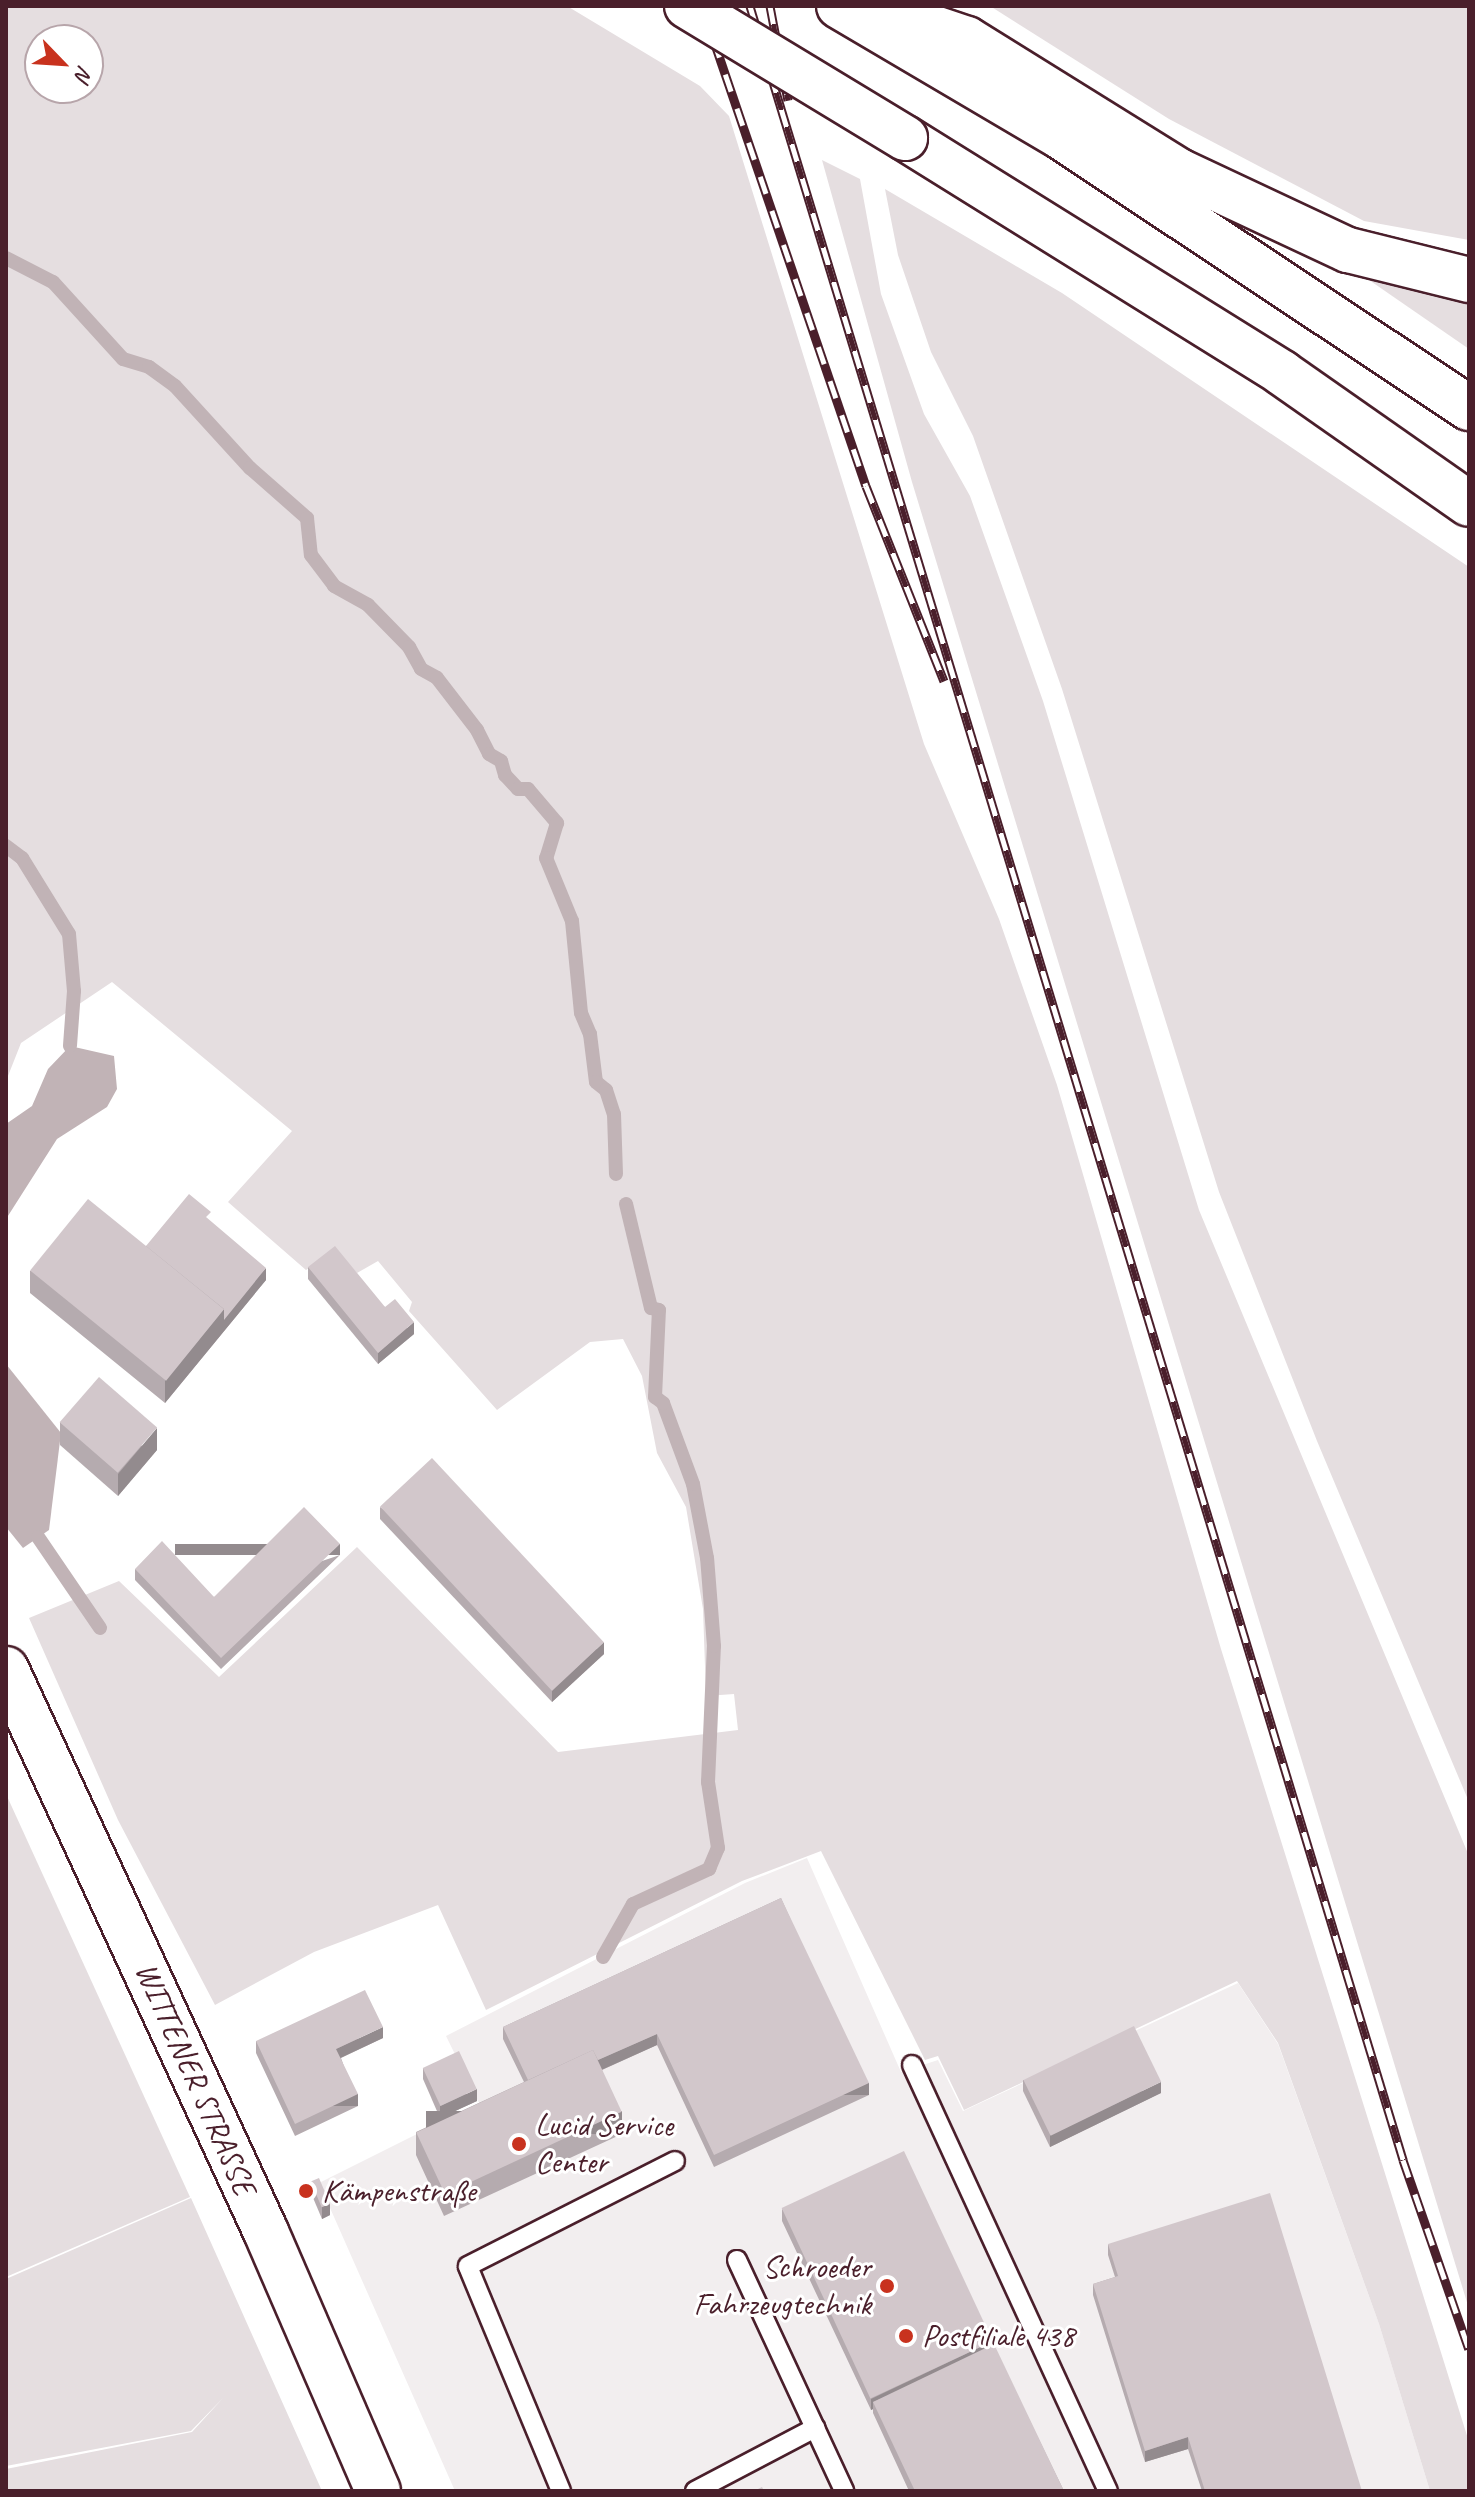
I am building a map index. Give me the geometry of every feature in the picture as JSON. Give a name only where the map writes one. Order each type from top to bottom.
[{"type":"main road","points":[[687,6],[1282,373],[1469,504]]},
{"type":"main road","points":[[839,6],[959,55],[1061,137],[1469,408]]},
{"type":"main road","points":[[871,6],[1179,171],[1348,250],[1469,280]]},
{"type":"main road","name":"WITTENER STRASSE","points":[[6,1669],[266,2232],[378,2491]]},
{"type":"lane","points":[[912,2065],[1108,2491]]},
{"type":"lane","points":[[561,2491],[468,2266],[675,2161]]},
{"type":"lane","points":[[737,2260],[844,2491]]},
{"type":"lane","points":[[695,2491],[815,2428]]},
{"type":"shaded area","points":[[6,6],[567,6],[700,86],[729,116],[924,744],[999,919],[1057,1085],[1221,1649],[1469,2442],[1469,2491],[1430,2491],[1379,2324],[1278,2043],[1237,1981],[964,2110],[938,2056],[925,2060],[821,1851],[742,1881],[486,2010],[438,1905],[314,1952],[215,2005],[118,1820],[29,1618],[119,1581],[219,1677],[357,1547],[558,1752],[738,1730],[734,1694],[706,1696],[703,1609],[686,1507],[657,1453],[642,1376],[623,1339],[590,1342],[497,1410],[409,1311],[412,1302],[378,1261],[357,1273],[336,1250],[306,1270],[228,1202],[292,1131],[112,982],[21,1043],[6,1081]]},
{"type":"shaded area","points":[[990,6],[1469,6],[1469,240],[1364,221],[1169,119]]},
{"type":"shaded area","points":[[822,160],[860,179],[881,294],[924,414],[970,496],[1043,701],[1199,1210],[1469,1856],[1469,2309],[912,482]]},
{"type":"shaded area","points":[[885,189],[1062,293],[1469,567],[1469,1802],[1317,1441],[1219,1192],[1062,689],[973,436],[931,352],[898,255]]},
{"type":"shaded area","points":[[1356,271],[1469,296],[1469,349]]},
{"type":"shaded area","points":[[70,1046],[114,1056],[117,1089],[107,1107],[57,1139],[6,1219],[6,1124],[32,1106],[48,1069]]},
{"type":"shaded area","points":[[6,1364],[61,1433],[49,1530],[23,1548],[6,1527]]},
{"type":"shaded area","points":[[6,1794],[190,2197],[6,2277]]},
{"type":"shaded area","points":[[807,1858],[901,2072],[938,2060],[963,2111],[1238,1983],[1278,2044],[1379,2324],[1430,2491],[455,2491],[319,2183],[479,2103],[446,2036],[745,1883]]},
{"type":"shaded area","points":[[191,2198],[322,2491],[6,2491],[6,2469],[192,2432],[223,2398],[191,2431],[6,2466],[6,2279]]},
{"type":"building","points":[[189,1194],[211,1212],[206,1217],[266,1268],[224,1320],[224,1309],[146,1246]]},
{"type":"building","points":[[88,1199],[224,1309],[166,1381],[30,1270]]},
{"type":"building","points":[[335,1246],[385,1307],[395,1299],[414,1322],[378,1353],[308,1267]]},
{"type":"building","points":[[99,1377],[157,1428],[118,1473],[60,1422]]},
{"type":"building","points":[[432,1458],[604,1642],[552,1691],[380,1506]]},
{"type":"building","points":[[304,1507],[340,1544],[221,1658],[135,1569],[162,1541],[214,1597]]},
{"type":"building","points":[[781,1898],[869,2083],[714,2155],[657,2034],[598,2060],[593,2050],[528,2080],[503,2027]]},
{"type":"building","points":[[365,1990],[383,2027],[336,2049],[358,2094],[295,2124],[256,2041]]},
{"type":"building","points":[[1134,2026],[1161,2082],[1051,2136],[1023,2080]]},
{"type":"building","name":"Lucid Service Center","points":[[593,2050],[622,2112],[445,2194],[416,2132]]},
{"type":"building","points":[[459,2051],[477,2089],[440,2106],[423,2068]]},
{"type":"building","name":"Schroeder Fahrzeugtechnik","points":[[904,2151],[993,2341],[870,2398],[782,2208]]},
{"type":"building","points":[[319,2178],[330,2204],[322,2207],[311,2182]]},
{"type":"building","points":[[1270,2193],[1362,2491],[1205,2491],[1188,2437],[1145,2451],[1093,2284],[1118,2276],[1108,2244]]},
{"type":"building","points":[[994,2344],[1064,2491],[915,2491],[873,2402]]},
{"type":"waterway","points":[[6,258],[53,282],[123,359],[149,367],[175,386],[250,468],[307,518],[311,555],[334,586],[368,605],[409,647],[421,669],[437,678],[477,730],[489,754],[501,761],[505,775],[518,789],[528,789],[557,823],[546,858],[572,921],[581,1013],[590,1034],[596,1082],[606,1090],[614,1114],[616,1174]]},
{"type":"waterway","points":[[6,846],[22,858],[69,934],[74,991],[70,1046]]},
{"type":"waterway","points":[[603,1957],[633,1904],[709,1869],[718,1848],[708,1782],[714,1646],[707,1558],[693,1484],[663,1403],[655,1397],[659,1310],[651,1308],[626,1204]]},
{"type":"waterway","points":[[38,1537],[100,1628]]},
{"type":"railway","points":[[702,6],[866,486],[944,681]]},
{"type":"railway","points":[[750,6],[1403,2160],[1469,2349]]},
{"type":"railway","points":[[770,6],[788,100]]},
{"type":"place","name":"Lucid Service Center","points":[[519,2144]]},
{"type":"place","name":"Kämpenstraße","points":[[306,2191]]},
{"type":"place","name":"Schroeder Fahrzeugtechnik","points":[[887,2286]]},
{"type":"place","name":"Postfiliale 438","points":[[906,2336]]}]
